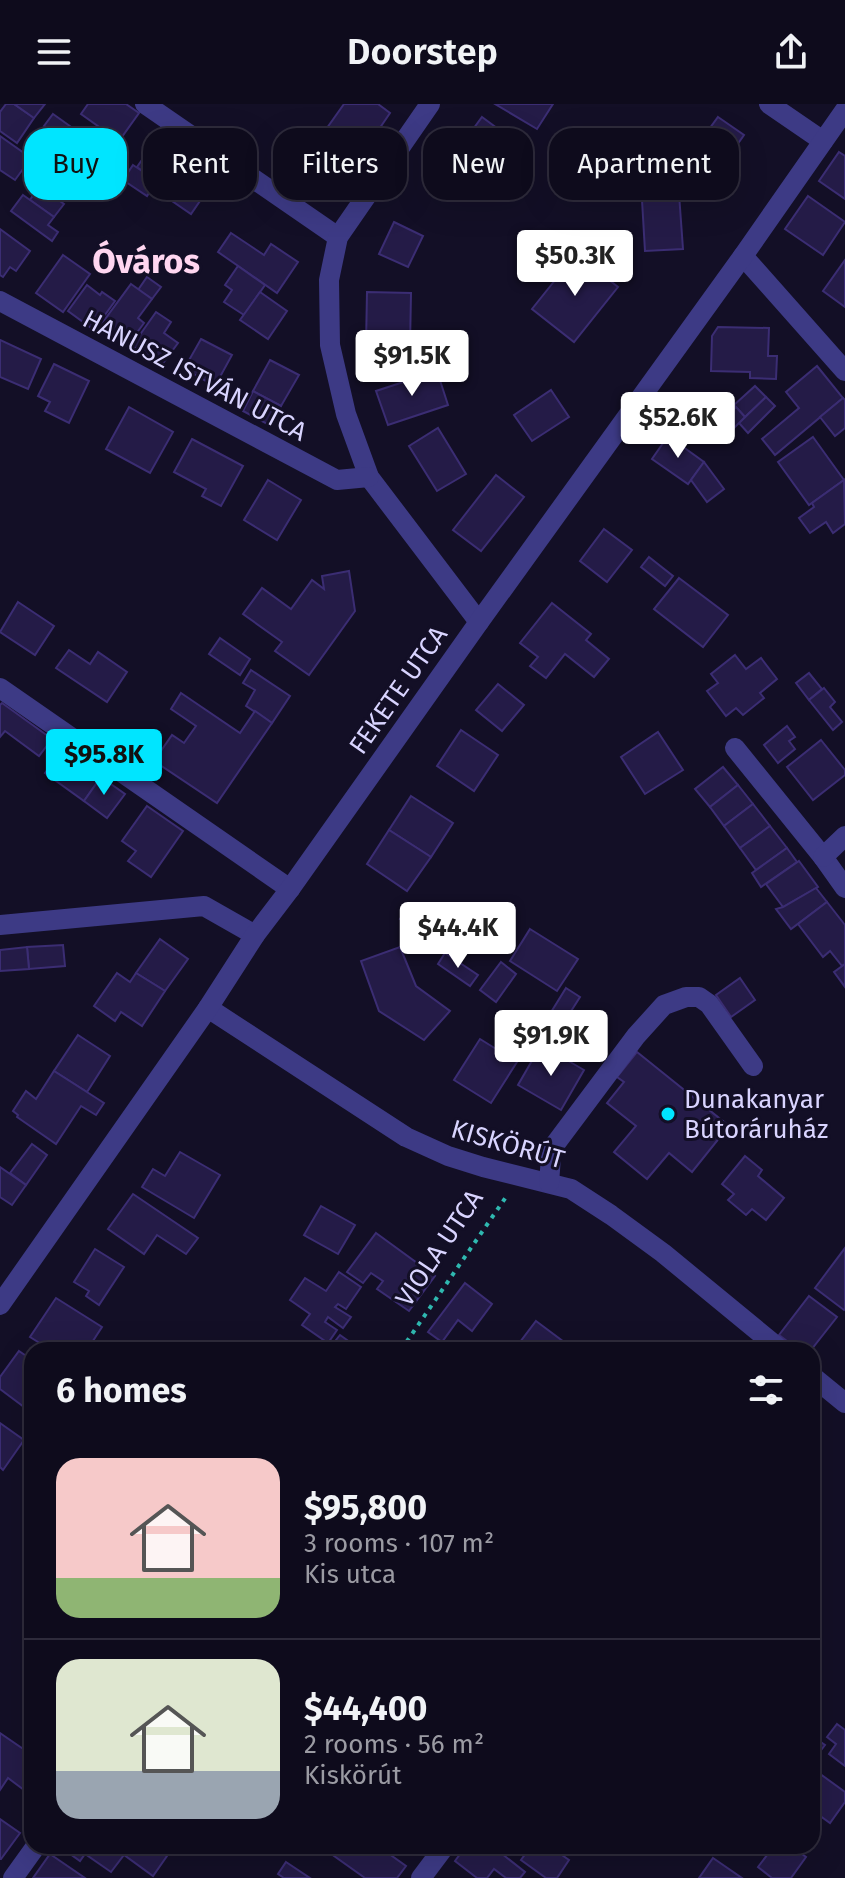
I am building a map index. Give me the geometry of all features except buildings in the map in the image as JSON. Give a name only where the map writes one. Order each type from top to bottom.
[{"type":"street","points":[[145,104],[338,237]]},
{"type":"street","points":[[430,104],[338,237],[329,280],[330,345],[346,414],[369,477],[479,622]]},
{"type":"street","points":[[769,104],[823,141]]},
{"type":"street","name":"FEKETE UTCA","points":[[0,1305],[208,1008],[255,935],[845,110]]},
{"type":"street","points":[[743,256],[845,371]]},
{"type":"street","name":"HANUSZ ISTVÁN UTCA","points":[[0,301],[337,480],[369,477]]},
{"type":"street","points":[[0,688],[290,889]]},
{"type":"street","points":[[735,748],[845,888]]},
{"type":"street","points":[[823,857],[845,836]]},
{"type":"street","points":[[0,925],[204,906],[255,935]]},
{"type":"street","points":[[549,1183],[551,1157],[556,1143],[636,1036],[664,1005],[686,997],[699,997],[709,1004],[753,1066]]},
{"type":"street","name":"KISKÖRÚT","points":[[208,1008],[406,1137],[448,1156],[571,1189],[663,1253],[771,1342]]},
{"type":"street","points":[[820,1383],[845,1403]]},
{"type":"street","points":[[13,1878],[30,1854]]},
{"type":"street","points":[[421,1878],[439,1854]]},
{"type":"path","name":"VIOLA UTCA","points":[[406,1342],[520,1176]]},
{"type":"place","name":"Dunakanyar Bútoráruház","points":[[668,1114]]},
{"type":"district","name":"Óváros","points":[[146,261]]}]
